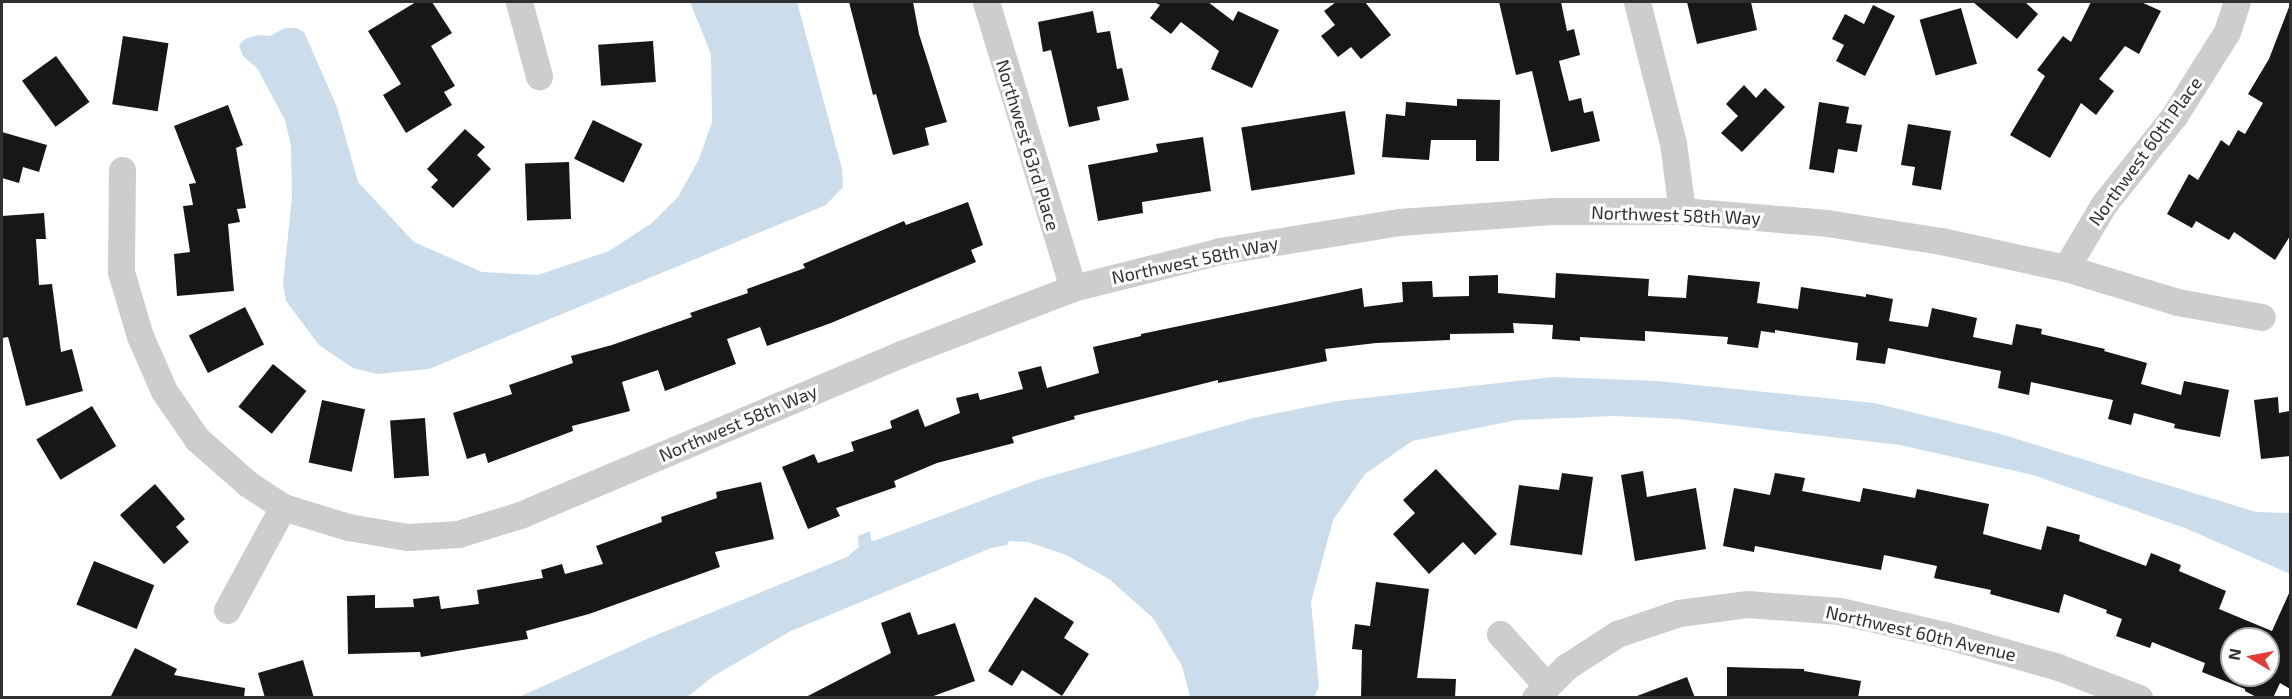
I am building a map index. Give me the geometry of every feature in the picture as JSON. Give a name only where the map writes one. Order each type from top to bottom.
[{"type":"street","points":[[519,2],[539,76]]},
{"type":"street","name":"Northwest 63rd Place","points":[[986,2],[1073,288]]},
{"type":"street","points":[[1637,2],[1673,143],[1682,211]]},
{"type":"street","name":"Northwest 60th Place","points":[[2066,268],[2104,204],[2174,116],[2227,32],[2237,2]]},
{"type":"street","name":"Northwest 58th Way","points":[[122,170],[121,272],[140,336],[164,392],[197,439],[248,484],[284,507],[348,526],[408,537],[458,534],[520,515],[901,354],[1073,288],[1220,251],[1399,222],[1553,211],[1682,211],[1827,223],[1941,242],[2066,268],[2177,302],[2262,317]]},
{"type":"street","points":[[227,610],[284,507]]},
{"type":"street","name":"Northwest 60th Avenue","points":[[1549,683],[1617,634],[1679,613],[1747,604],[1840,611],[1945,635],[2058,667],[2139,698]]},
{"type":"street","points":[[1500,634],[1549,683]]},
{"type":"water","points":[[690,2],[797,2],[842,169],[843,187],[826,205],[429,369],[377,374],[353,368],[319,345],[286,301],[283,284],[292,197],[291,146],[285,120],[257,68],[243,56],[239,45],[245,39],[258,35],[270,36],[285,28],[296,28],[304,32],[337,107],[358,182],[414,242],[482,272],[538,275],[609,251],[652,223],[678,197],[699,159],[712,122],[711,54]]},
{"type":"water","points":[[1554,377],[1657,381],[1874,403],[1997,433],[2256,512],[2290,513],[2290,574],[2185,528],[2033,475],[1900,445],[1679,419],[1615,416],[1517,420],[1412,441],[1365,474],[1333,520],[1311,602],[1319,687],[1314,697],[1190,697],[1182,666],[1153,618],[1109,579],[1066,555],[1028,542],[1009,541],[1007,545],[991,548],[791,631],[715,675],[687,697],[519,697],[649,638],[847,557],[859,547],[858,536],[870,531],[871,540],[874,541],[1037,480],[1253,418],[1338,401]]},
{"type":"building","points":[[416,2],[432,2],[452,33],[431,46],[455,86],[444,92],[452,105],[406,133],[383,95],[401,84],[368,31]]},
{"type":"building","points":[[849,2],[913,2],[919,34],[947,122],[925,128],[929,145],[893,155],[876,94],[873,95]]},
{"type":"building","points":[[1154,2],[1208,2],[1233,21],[1238,11],[1279,30],[1252,88],[1211,69],[1219,51],[1181,22],[1171,34],[1150,18],[1160,5]]},
{"type":"building","points":[[1336,2],[1365,2],[1391,35],[1361,59],[1351,47],[1338,57],[1321,36],[1335,25],[1324,11]]},
{"type":"building","points":[[1499,2],[1561,2],[1567,31],[1574,29],[1580,55],[1559,61],[1569,101],[1581,98],[1584,113],[1593,111],[1600,141],[1551,152],[1532,71],[1516,75]]},
{"type":"building","points":[[1687,2],[1751,2],[1757,30],[1697,44]]},
{"type":"building","points":[[1973,2],[2025,2],[2038,14],[2017,39]]},
{"type":"building","points":[[2091,2],[2141,2],[2161,11],[2139,54],[2125,46],[2099,79],[2114,91],[2096,115],[2081,103],[2050,158],[2010,135],[2045,76],[2037,70],[2063,36],[2071,42]]},
{"type":"building","points":[[1873,5],[1895,16],[1865,76],[1836,61],[1844,45],[1832,39],[1845,14],[1864,24]]},
{"type":"building","points":[[2289,7],[2290,236],[2275,260],[2234,232],[2229,240],[2196,221],[2192,228],[2167,214],[2189,174],[2198,180],[2221,140],[2229,146],[2238,130],[2245,134],[2263,103],[2248,94],[2269,59]]},
{"type":"building","points":[[1961,8],[1977,64],[1936,76],[1920,20]]},
{"type":"building","points":[[1093,11],[1097,33],[1110,31],[1117,69],[1122,68],[1129,100],[1097,107],[1100,120],[1069,127],[1051,50],[1043,52],[1038,22]]},
{"type":"building","points":[[123,36],[168,43],[158,111],[112,104]]},
{"type":"building","points":[[653,41],[656,82],[601,86],[598,45]]},
{"type":"building","points":[[56,56],[90,102],[56,127],[22,81]]},
{"type":"building","points":[[1744,85],[1756,98],[1765,88],[1785,107],[1742,152],[1721,133],[1738,116],[1726,104]]},
{"type":"building","points":[[1457,99],[1500,100],[1499,161],[1476,161],[1476,140],[1431,140],[1429,160],[1382,157],[1386,114],[1405,116],[1406,102],[1457,106]]},
{"type":"building","points":[[1819,102],[1849,107],[1846,123],[1862,125],[1857,152],[1838,149],[1834,173],[1809,169]]},
{"type":"building","points":[[228,105],[243,145],[236,148],[246,208],[237,209],[240,222],[228,224],[234,291],[177,296],[174,254],[190,252],[183,206],[193,205],[189,184],[196,183],[174,126]]},
{"type":"building","points":[[1345,111],[1355,174],[1251,191],[1241,127]]},
{"type":"building","points":[[593,120],[642,144],[624,183],[574,159]]},
{"type":"building","points":[[1908,124],[1951,131],[1941,190],[1912,185],[1915,167],[1901,165]]},
{"type":"building","points":[[465,129],[485,147],[477,155],[491,169],[453,208],[431,187],[438,180],[427,169]]},
{"type":"building","points":[[2,132],[47,145],[39,172],[23,167],[19,183],[2,178]]},
{"type":"building","points":[[1203,137],[1211,191],[1142,202],[1143,213],[1098,221],[1088,165],[1158,152],[1156,144]]},
{"type":"building","points":[[569,162],[571,219],[527,221],[525,164]]},
{"type":"building","points":[[968,202],[983,245],[971,250],[976,262],[831,323],[767,346],[760,327],[727,339],[736,364],[665,391],[658,370],[622,382],[630,411],[572,426],[573,431],[488,463],[485,453],[467,459],[453,413],[512,394],[509,385],[573,363],[571,356],[612,345],[692,317],[690,313],[748,293],[747,289],[805,268],[803,264],[904,221],[906,225]]},
{"type":"building","points":[[44,213],[46,239],[36,239],[39,285],[52,284],[61,352],[72,349],[83,391],[26,406],[8,337],[2,338],[2,216]]},
{"type":"building","points":[[1556,273],[1649,279],[1648,296],[1686,298],[1688,275],[1760,282],[1757,303],[1798,309],[1801,287],[1866,297],[1866,294],[1893,299],[1889,321],[1928,327],[1932,308],[1977,318],[1973,337],[2012,345],[2016,324],[2042,329],[2041,334],[2105,349],[2104,351],[2147,363],[2141,384],[2181,395],[2184,381],[2229,390],[2220,437],[2174,428],[2175,424],[2134,413],[2131,425],[2108,419],[2113,400],[2031,382],[2029,395],[1998,388],[2001,371],[1888,348],[1885,364],[1856,360],[1858,343],[1775,330],[1775,333],[1761,331],[1758,348],[1727,344],[1728,337],[1645,331],[1645,341],[1580,337],[1580,341],[1552,339],[1553,325],[1513,323],[1514,333],[1450,334],[1450,340],[1376,343],[1325,349],[1327,361],[1218,383],[1218,380],[1074,416],[1075,419],[1012,437],[1014,443],[937,463],[894,481],[896,487],[836,508],[840,516],[808,529],[782,467],[814,454],[818,463],[854,451],[851,442],[892,428],[890,421],[918,409],[925,427],[960,413],[956,398],[978,393],[980,400],[1023,389],[1018,372],[1041,366],[1047,388],[1099,373],[1093,347],[1141,336],[1141,334],[1362,288],[1364,307],[1403,302],[1402,282],[1432,281],[1433,297],[1469,296],[1469,276],[1498,275],[1498,293],[1555,298]]},
{"type":"building","points":[[245,307],[264,344],[208,373],[189,336]]},
{"type":"building","points":[[273,364],[306,391],[272,434],[238,407]]},
{"type":"building","points":[[2278,397],[2279,413],[2290,411],[2290,456],[2261,459],[2254,400]]},
{"type":"building","points":[[322,400],[365,409],[352,472],[309,463]]},
{"type":"building","points":[[92,406],[116,446],[60,480],[36,439]]},
{"type":"building","points":[[425,418],[429,476],[394,478],[390,420]]},
{"type":"building","points":[[1436,469],[1497,534],[1475,555],[1463,542],[1429,574],[1393,534],[1415,513],[1403,500]]},
{"type":"building","points":[[1643,471],[1647,497],[1696,488],[1706,549],[1635,561],[1621,475]]},
{"type":"building","points":[[1562,473],[1593,477],[1582,555],[1510,545],[1519,485],[1559,490]]},
{"type":"building","points":[[1775,473],[1805,478],[1802,491],[1860,502],[1863,488],[1915,498],[1917,489],[1989,504],[1983,534],[2041,550],[2047,526],[2080,535],[2079,541],[2146,566],[2151,553],[2181,565],[2179,571],[2226,591],[2219,609],[2262,627],[2220,627],[2220,679],[2202,672],[2205,663],[2152,642],[2150,648],[2116,636],[2122,619],[2106,613],[2107,610],[2064,594],[2059,613],[1990,594],[1991,590],[1934,578],[1937,566],[1884,555],[1881,570],[1755,546],[1754,552],[1723,546],[1734,488],[1770,495]]},
{"type":"building","points":[[761,482],[774,539],[715,552],[720,567],[589,614],[526,631],[528,639],[421,657],[420,652],[348,654],[347,596],[375,595],[375,608],[414,607],[413,599],[439,596],[441,609],[479,604],[477,590],[543,578],[541,570],[562,564],[565,574],[603,564],[596,546],[662,522],[661,517],[717,498],[716,492]]},
{"type":"building","points":[[155,484],[185,519],[176,527],[189,542],[164,564],[120,515]]},
{"type":"building","points":[[94,561],[154,585],[137,629],[76,605]]},
{"type":"building","points":[[1376,582],[1429,589],[1417,678],[1456,679],[1455,698],[1361,698],[1362,650],[1352,649],[1355,624],[1370,626]]},
{"type":"building","points":[[2290,591],[2290,689],[2280,683],[2280,627],[2274,627]]},
{"type":"building","points":[[1035,597],[1074,622],[1064,638],[1089,654],[1062,696],[1022,670],[1012,686],[988,671]]},
{"type":"building","points":[[910,612],[918,635],[955,623],[975,681],[928,698],[804,698],[891,653],[881,623]]},
{"type":"building","points":[[135,648],[177,669],[174,675],[245,688],[244,698],[110,698]]},
{"type":"building","points":[[303,660],[314,698],[265,698],[258,673]]},
{"type":"building","points":[[1727,667],[1804,669],[1804,671],[1861,681],[1858,698],[1727,698]]},
{"type":"building","points":[[1687,677],[1695,698],[1637,698],[1637,696]]},
{"type":"building","points":[[2240,687],[2278,687],[2273,698],[2258,698]]}]
